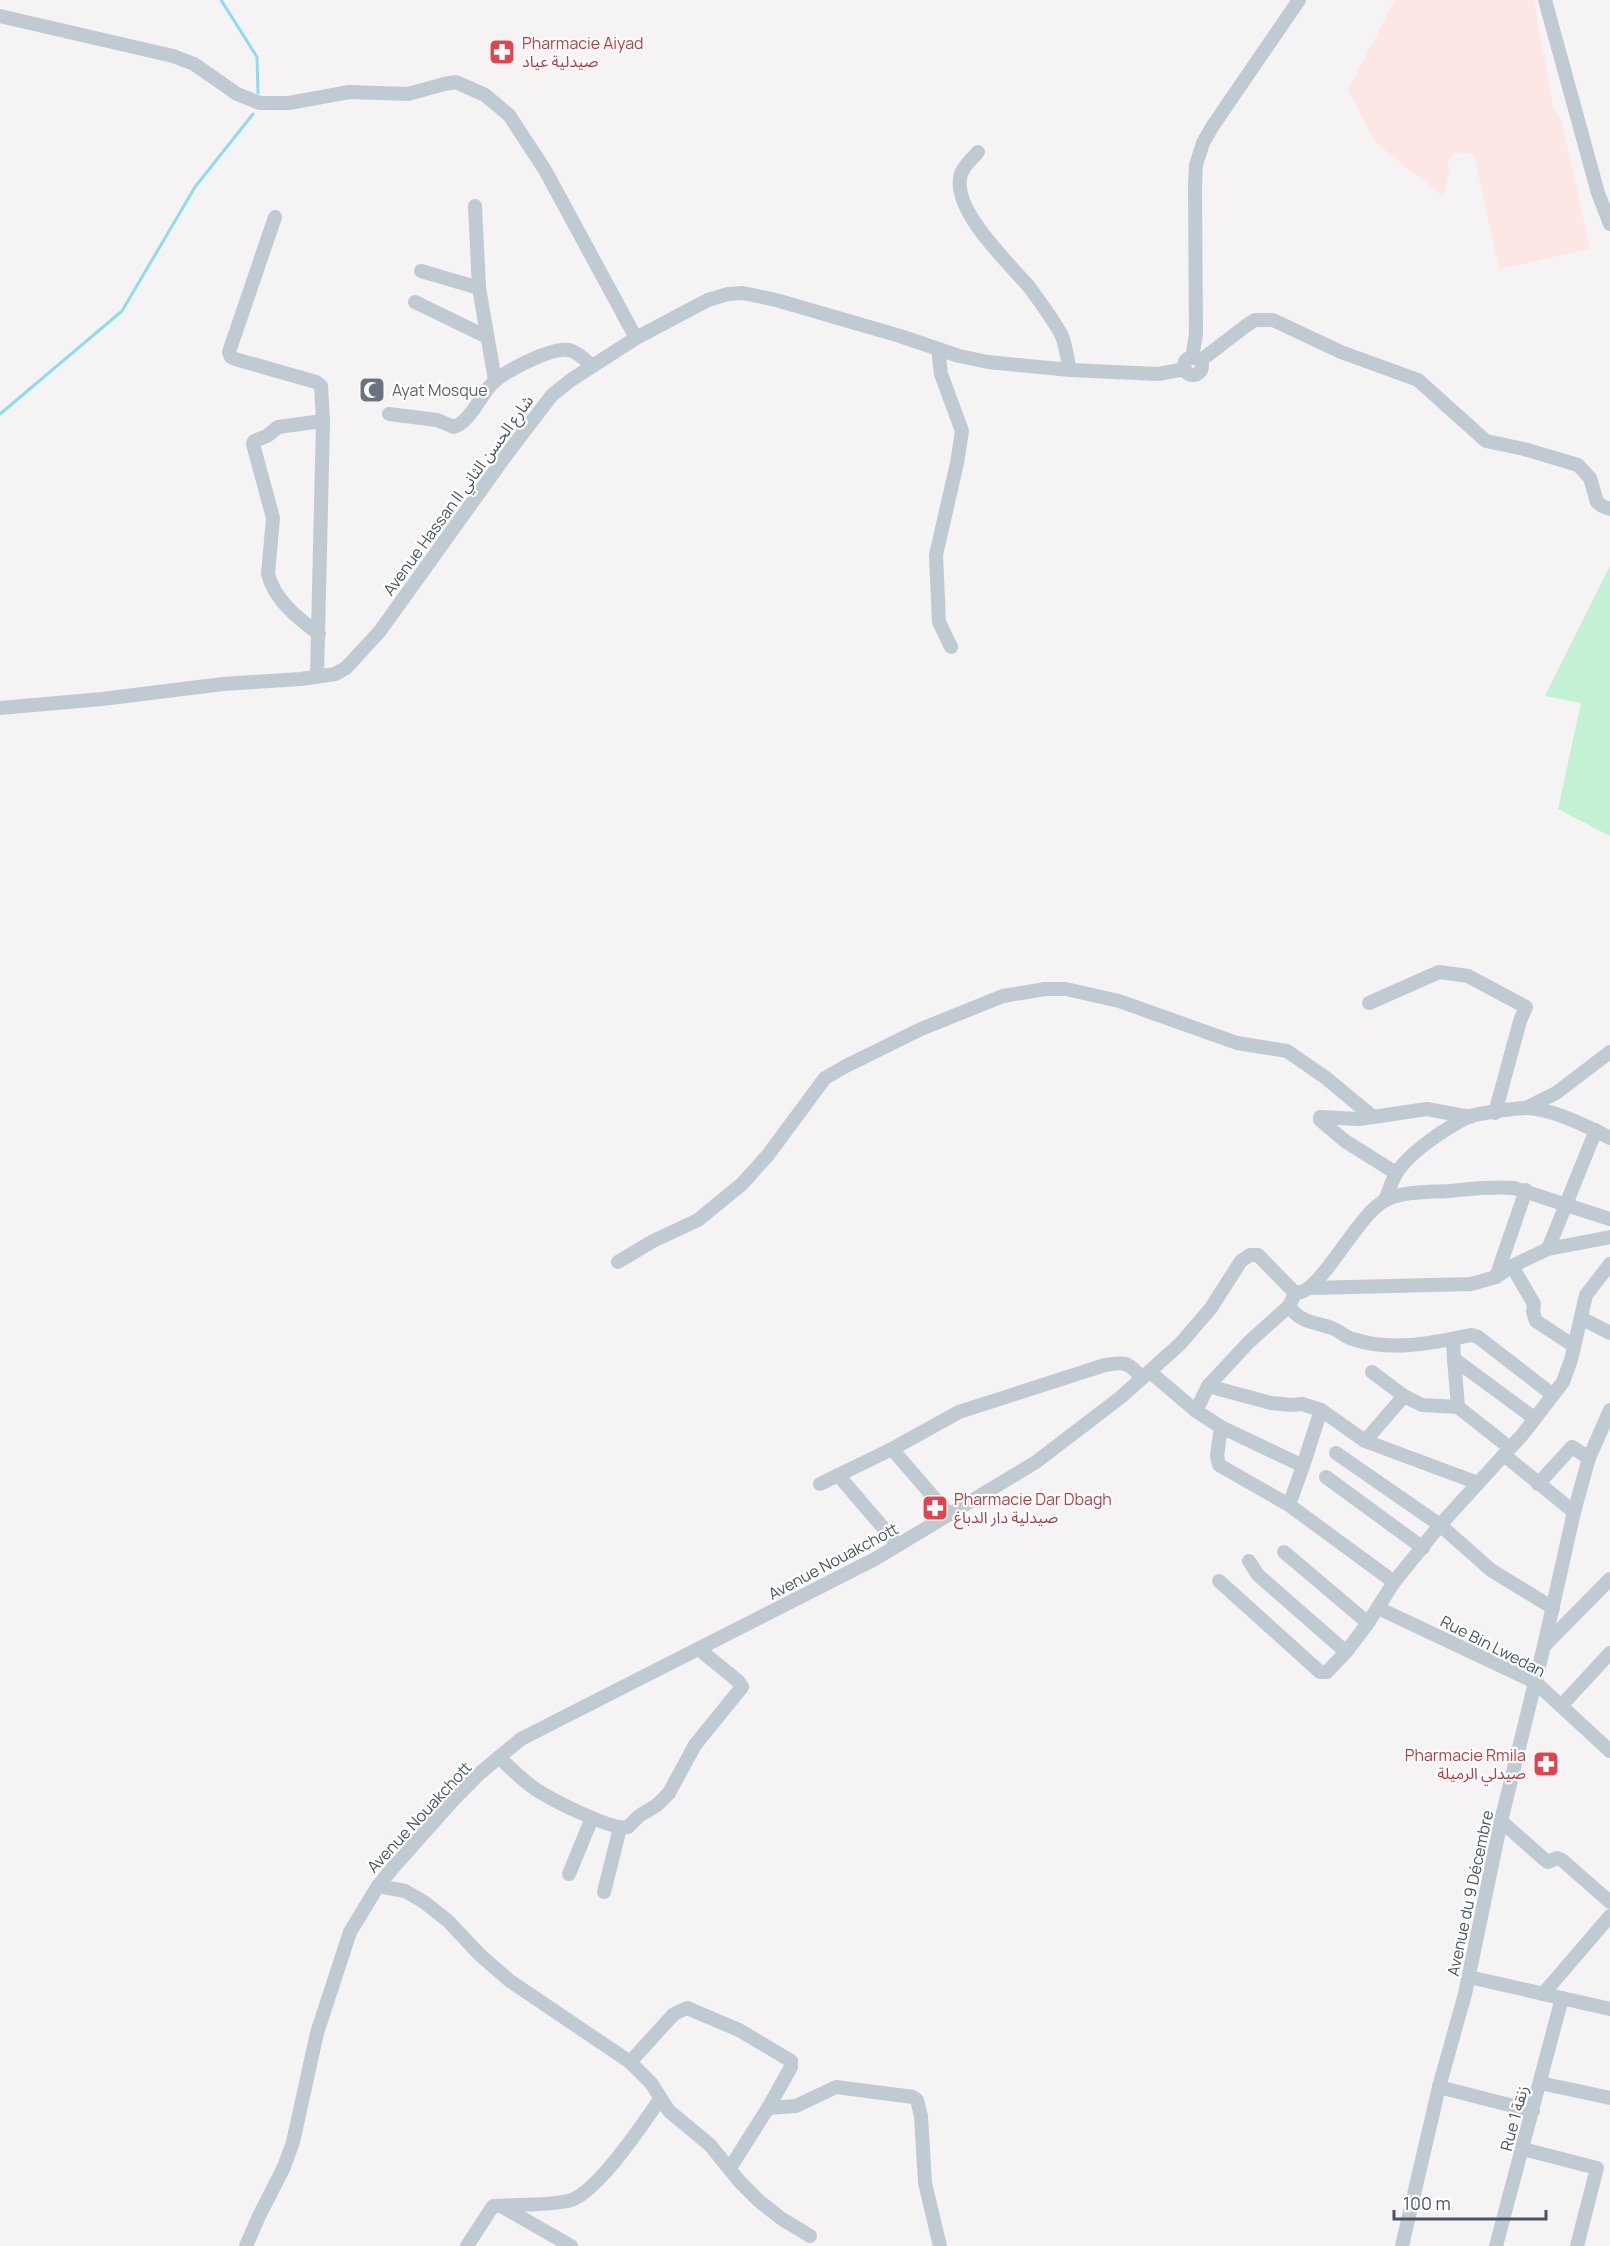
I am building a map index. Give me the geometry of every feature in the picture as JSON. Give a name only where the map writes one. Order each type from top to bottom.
[{"type":"street","points":[[1192,363],[1196,334],[1196,165],[1212,127],[1299,0]]},
{"type":"street","points":[[1545,0],[1604,193],[1610,224]]},
{"type":"street","points":[[0,16],[173,56],[194,64],[237,94],[260,103],[289,103],[349,92],[408,94],[456,82],[476,90],[504,109],[520,130],[559,194],[636,338]]},
{"type":"street","points":[[978,152],[965,165],[960,175],[963,200],[998,253],[1031,290],[1061,335],[1070,370]]},
{"type":"street","points":[[475,206],[479,288],[495,380]]},
{"type":"street","points":[[275,217],[229,354],[235,359],[320,383],[321,386],[323,421],[317,676]]},
{"type":"street","points":[[421,271],[479,288]]},
{"type":"street","name":"Avenue Hassan II شارع الحسن الثاني","points":[[0,708],[335,674],[346,668],[360,656],[380,631],[540,408],[571,380],[636,338],[708,300],[728,294],[743,293],[776,300],[988,362],[1070,370],[1158,374],[1192,363]]},
{"type":"street","points":[[415,302],[487,337]]},
{"type":"street","points":[[1192,363],[1255,320],[1273,320],[1341,352],[1418,380],[1486,441],[1524,449],[1578,465],[1590,478],[1597,502],[1610,509]]},
{"type":"street","points":[[938,349],[941,374],[962,431],[936,555],[939,622],[951,646]]},
{"type":"street","points":[[389,414],[437,420],[454,427],[466,419],[500,375],[517,367],[562,350],[571,351],[592,366]]},
{"type":"street","points":[[319,634],[291,611],[275,594],[270,583],[268,574],[273,518],[253,444],[254,441],[267,436],[278,426],[323,421]]},
{"type":"street","points":[[1369,1003],[1439,972],[1468,976],[1526,1007],[1520,1021],[1495,1113]]},
{"type":"street","points":[[618,1262],[663,1236],[698,1220],[733,1191],[762,1163],[825,1078],[921,1029],[1003,996],[1045,989],[1066,989],[1119,1001],[1237,1043],[1287,1051],[1326,1078],[1373,1117]]},
{"type":"street","points":[[1526,1108],[1556,1093],[1610,1052]]},
{"type":"street","points":[[1396,1173],[1345,1141],[1319,1119],[1321,1116],[1359,1119],[1427,1109],[1470,1117],[1526,1108],[1547,1111],[1596,1130],[1610,1138]]},
{"type":"street","points":[[1196,1411],[1209,1386],[1249,1342],[1292,1300],[1311,1288],[1326,1271],[1352,1234],[1385,1200],[1396,1173],[1431,1140],[1470,1117]]},
{"type":"street","points":[[1548,1249],[1596,1130]]},
{"type":"street","points":[[1385,1200],[1419,1192],[1497,1187],[1526,1190],[1565,1204],[1608,1213]]},
{"type":"street","points":[[1496,1277],[1526,1190]]},
{"type":"street","points":[[1311,1288],[1471,1284],[1496,1277],[1512,1266],[1548,1249],[1610,1237]]},
{"type":"street","name":"Avenue Nouakchott","points":[[246,2246],[284,2167],[293,2142],[317,2033],[350,1932],[378,1886],[454,1799],[499,1757],[539,1729],[700,1650],[898,1545],[1036,1462],[1122,1397],[1198,1326],[1245,1257],[1258,1255],[1292,1300]]},
{"type":"street","points":[[1219,1581],[1320,1672],[1327,1672],[1346,1652],[1394,1582],[1440,1525],[1507,1451],[1553,1395],[1566,1376],[1586,1295],[1610,1264]]},
{"type":"street","points":[[1512,1266],[1534,1304],[1533,1312],[1536,1321],[1574,1346]]},
{"type":"street","points":[[1292,1300],[1298,1317],[1362,1342],[1403,1346],[1471,1335],[1478,1337],[1553,1395]]},
{"type":"street","points":[[1581,1318],[1610,1333]]},
{"type":"street","points":[[1453,1339],[1458,1407]]},
{"type":"street","points":[[1454,1359],[1534,1418]]},
{"type":"street","points":[[820,1484],[892,1449],[959,1412],[1118,1363],[1130,1365],[1221,1427],[1303,1466]]},
{"type":"street","points":[[1372,1372],[1404,1396],[1428,1407],[1458,1407],[1507,1451],[1538,1484],[1574,1512]]},
{"type":"street","points":[[1209,1386],[1271,1403],[1302,1404],[1321,1410],[1365,1442],[1478,1483]]},
{"type":"street","points":[[1365,1442],[1404,1396]]},
{"type":"street","points":[[1289,1505],[1321,1410]]},
{"type":"street","name":"Avenue du 9 Décembre","points":[[1401,2246],[1439,2087],[1469,1977],[1501,1821],[1574,1512],[1589,1458],[1610,1410]]},
{"type":"street","points":[[1221,1427],[1217,1455],[1220,1465],[1289,1505],[1394,1582]]},
{"type":"street","points":[[1538,1484],[1572,1447],[1589,1458]]},
{"type":"street","points":[[892,1449],[949,1515]]},
{"type":"street","points":[[1336,1453],[1440,1525],[1491,1570],[1552,1608]]},
{"type":"street","points":[[838,1475],[898,1545]]},
{"type":"street","points":[[1326,1477],[1423,1548]]},
{"type":"street","points":[[1284,1552],[1368,1623]]},
{"type":"street","points":[[1249,1562],[1258,1575],[1346,1652]]},
{"type":"street","points":[[1544,1646],[1610,1579]]},
{"type":"street","name":"Rue Bin Lwedan","points":[[1378,1608],[1535,1682],[1610,1751]]},
{"type":"street","points":[[499,1757],[536,1789],[592,1818],[620,1828],[628,1827],[639,1815],[664,1799],[675,1785],[695,1745],[742,1687],[738,1681],[700,1650]]},
{"type":"street","points":[[1561,1706],[1610,1653]]},
{"type":"street","points":[[569,1874],[592,1818]]},
{"type":"street","points":[[1501,1821],[1548,1862],[1557,1858],[1562,1860],[1610,1902]]},
{"type":"street","points":[[604,1892],[620,1828]]},
{"type":"street","points":[[378,1886],[405,1891],[424,1902],[448,1921],[480,1955],[510,1981],[630,2062],[651,2083],[669,2111],[710,2145],[740,2182],[782,2219],[810,2236]]},
{"type":"street","points":[[1543,1994],[1610,1916]]},
{"type":"street","points":[[1469,1977],[1610,2009]]},
{"type":"street","name":"Rue 1 زنقة","points":[[1496,2246],[1562,1998]]},
{"type":"street","points":[[630,2062],[674,2014],[683,2008],[694,2010],[739,2030],[791,2061],[791,2067],[768,2108],[730,2168]]},
{"type":"street","points":[[1540,2083],[1610,2098]]},
{"type":"street","points":[[768,2108],[796,2106],[837,2087],[913,2097],[917,2100],[921,2116],[925,2183],[940,2246]]},
{"type":"street","points":[[1439,2087],[1533,2111]]},
{"type":"street","points":[[466,2246],[493,2206],[552,2203],[578,2198],[597,2182],[660,2099]]},
{"type":"street","points":[[1523,2149],[1597,2168],[1577,2246]]},
{"type":"street","points":[[500,2205],[571,2246]]},
{"type":"shaded area","points":[[1395,0],[1534,0],[1553,107],[1562,122],[1590,249],[1499,269],[1474,154],[1455,152],[1447,162],[1450,170],[1443,196],[1375,142],[1348,90]]},
{"type":"green space","points":[[1610,566],[1610,836],[1558,809],[1581,703],[1545,696]]},
{"type":"waterway","points":[[221,0],[257,57],[258,93]]},
{"type":"waterway","points":[[0,414],[122,311],[195,187],[253,114]]},
{"type":"place","name":"Pharmacie Aiyad صيدلية عياد","points":[[502,52]]},
{"type":"place","name":"Ayat Mosque","points":[[372,390]]},
{"type":"place","name":"Pharmacie Dar Dbagh صيدلية دار الدباغ","points":[[935,1508]]},
{"type":"place","name":"Pharmacie Rmila صيدلي الرميلة","points":[[1546,1764]]}]
